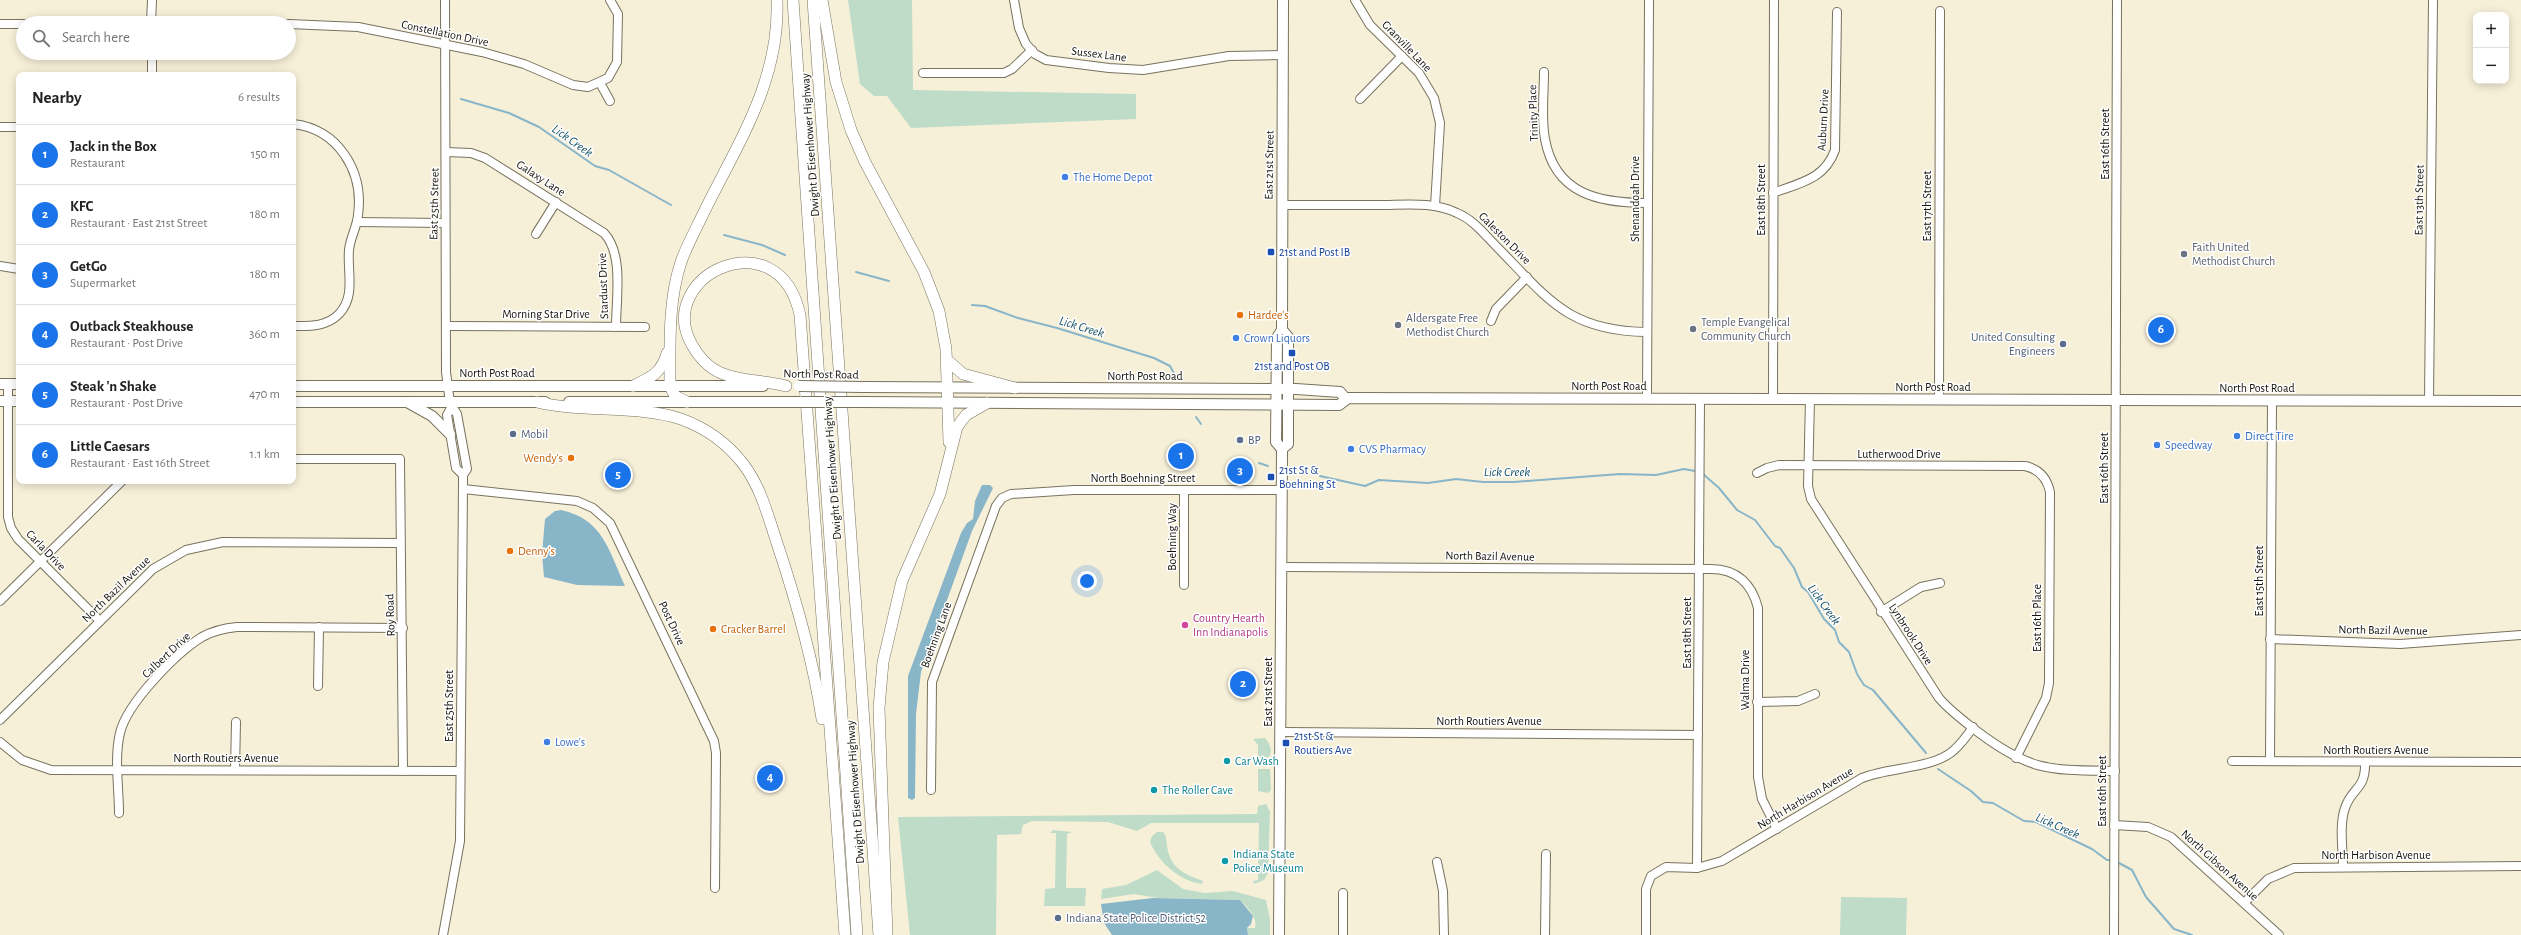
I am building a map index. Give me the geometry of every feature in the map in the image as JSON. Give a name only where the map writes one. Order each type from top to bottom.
[{"type":"highway","points":[[687,402],[676,396],[670,386],[672,300],[681,261],[756,108],[767,81],[776,35],[777,0]]},
{"type":"highway","name":"Dwight D Eisenhower Highway","points":[[793,0],[857,935]]},
{"type":"highway","name":"Dwight D Eisenhower Highway","points":[[813,0],[879,935]]},
{"type":"highway","points":[[822,0],[829,51],[847,118],[865,162],[929,284],[942,321],[947,360],[949,459]]},
{"type":"highway","points":[[786,386],[721,373],[709,366],[696,352],[686,330],[686,310],[696,287],[718,268],[736,263],[749,263],[776,272],[786,282],[792,292],[800,316],[845,935]]},
{"type":"highway","points":[[632,386],[659,372],[664,364],[671,337]]},
{"type":"highway","points":[[947,360],[963,374],[1015,388]]},
{"type":"highway","points":[[536,402],[560,408],[640,413],[677,418],[716,438],[737,457],[750,474],[760,494],[770,522],[795,599],[808,650],[820,711],[837,841]]},
{"type":"highway","points":[[887,935],[879,714],[882,662],[902,581],[936,506],[960,421],[971,411],[987,402]]},
{"type":"main road","name":"East 21st Street","points":[[1279,935],[1282,449],[1276,442],[1276,338],[1282,330],[1283,0]]},
{"type":"main road","name":"East 21st Street","points":[[1282,330],[1288,337],[1288,444],[1282,449]]},
{"type":"main road","points":[[4,384],[16,384]]},
{"type":"main road","name":"North Post Road","points":[[296,386],[798,386],[1288,389],[1340,392],[1345,398]]},
{"type":"main road","points":[[1207,389],[1210,406]]},
{"type":"main road","name":"North Post Road","points":[[296,402],[407,402],[450,405],[536,402],[987,402],[1210,406],[1276,404],[1339,405],[1345,398],[2521,401]]},
{"type":"main road","points":[[4,401],[16,401]]},
{"type":"main road","points":[[407,402],[432,416],[450,434]]},
{"type":"street","points":[[151,16],[152,0]]},
{"type":"street","name":"East 25th Street","points":[[445,0],[446,326],[447,386],[450,405],[447,415],[456,468],[463,475]]},
{"type":"street","points":[[610,0],[618,14],[618,59],[612,74],[600,84],[610,101]]},
{"type":"street","points":[[923,73],[1004,73],[1012,69],[1032,50],[1019,28],[1014,0]]},
{"type":"street","name":"Granville Lane","points":[[1355,0],[1370,24],[1429,86],[1439,113],[1439,164],[1435,206]]},
{"type":"street","name":"Shenandoah Drive","points":[[1647,399],[1649,0]]},
{"type":"street","name":"East 18th Street","points":[[1773,399],[1774,0]]},
{"type":"street","name":"East 16th Street","points":[[2114,935],[2117,0]]},
{"type":"street","name":"East 13th Street","points":[[2429,401],[2433,0]]},
{"type":"street","name":"East 17th Street","points":[[1939,400],[1940,11]]},
{"type":"street","name":"Auburn Drive","points":[[1773,193],[1819,176],[1829,165],[1836,150],[1837,12]]},
{"type":"street","points":[[0,24],[16,24]]},
{"type":"street","name":"Constellation Drive","points":[[296,24],[358,27],[510,59],[573,85],[591,86],[600,84]]},
{"type":"street","name":"Sussex Lane","points":[[1032,50],[1046,60],[1134,70],[1164,68],[1229,56],[1283,55]]},
{"type":"street","points":[[1360,99],[1402,56]]},
{"type":"street","points":[[152,60],[152,72]]},
{"type":"street","name":"Trinity Place","points":[[1544,72],[1544,136],[1550,158],[1560,173],[1574,187],[1593,198],[1615,203],[1647,203]]},
{"type":"street","points":[[296,125],[316,129],[334,140],[348,161],[357,188],[359,201],[357,222],[351,241],[350,290],[344,308],[332,320],[323,324],[296,326]]},
{"type":"street","points":[[0,127],[16,127]]},
{"type":"street","name":"Galaxy Lane","points":[[446,152],[468,153],[482,156],[600,230],[613,244]]},
{"type":"street","points":[[536,234],[556,202]]},
{"type":"street","name":"Galeston Drive","points":[[1282,205],[1435,206],[1457,212],[1470,221],[1556,306],[1584,322],[1618,331],[1647,332]]},
{"type":"street","points":[[357,222],[445,223]]},
{"type":"street","name":"Stardust Drive","points":[[613,244],[617,258],[616,327]]},
{"type":"street","points":[[0,266],[16,269]]},
{"type":"street","points":[[1491,321],[1496,309],[1527,277]]},
{"type":"street","name":"Morning Star Drive","points":[[446,326],[645,327]]},
{"type":"street","name":"Carla Drive","points":[[4,384],[4,462],[11,528],[18,539],[100,621]]},
{"type":"street","name":"East 18th Street","points":[[1697,868],[1700,399]]},
{"type":"street","name":"Lynbrook Drive","points":[[1810,399],[1809,490],[1814,505],[1881,612],[1938,698],[1973,727],[2016,758],[2054,770],[2115,771]]},
{"type":"street","name":"East 15th Street","points":[[2270,761],[2272,401]]},
{"type":"street","name":"East 25th Street","points":[[443,935],[460,849],[463,475],[467,469],[457,414],[450,405]]},
{"type":"street","name":"Roy Road","points":[[296,458],[400,459],[400,543],[403,628],[403,770]]},
{"type":"street","name":"Lutherwood Drive","points":[[1757,473],[1774,466],[2025,466],[2041,473]]},
{"type":"street","name":"East 16th Place","points":[[2016,758],[2046,698],[2049,683],[2050,492],[2048,484],[2041,473]]},
{"type":"street","points":[[0,601],[119,484]]},
{"type":"street","name":"Post Drive","points":[[463,489],[577,501],[593,508],[610,523],[714,741],[716,753],[715,888]]},
{"type":"street","name":"North Boehning Street","points":[[1004,496],[1074,490],[1282,490]]},
{"type":"street","name":"Boehning Way","points":[[1184,490],[1184,585]]},
{"type":"street","name":"Boehning Lane","points":[[931,790],[932,682],[996,506],[1004,496]]},
{"type":"street","name":"North Bazil Avenue","points":[[0,720],[161,563],[198,546],[223,542],[400,543]]},
{"type":"street","name":"North Bazil Avenue","points":[[1281,567],[1698,569]]},
{"type":"street","name":"Walma Drive","points":[[1698,569],[1719,569],[1732,572],[1747,583],[1755,596],[1758,608],[1757,702],[1759,787],[1764,805],[1777,829]]},
{"type":"street","points":[[1881,612],[1921,587],[1940,583]]},
{"type":"street","name":"Calbert Drive","points":[[119,813],[119,738],[131,706],[196,642],[209,634],[234,627],[403,628]]},
{"type":"street","points":[[318,686],[319,628]]},
{"type":"street","name":"North Bazil Avenue","points":[[2270,639],[2400,644],[2520,634]]},
{"type":"street","points":[[1757,702],[1798,702],[1815,694]]},
{"type":"street","points":[[235,770],[236,722]]},
{"type":"street","name":"North Harbison Avenue","points":[[1646,935],[1648,882],[1651,876],[1662,868],[1697,868],[1725,860],[1862,778],[1882,771],[1933,761],[1945,756],[1958,747],[1973,727]]},
{"type":"street","name":"North Routiers Avenue","points":[[1280,732],[1698,735]]},
{"type":"street","name":"North Routiers Avenue","points":[[0,742],[22,760],[42,768],[119,770],[460,771]]},
{"type":"street","name":"North Routiers Avenue","points":[[2232,761],[2521,762]]},
{"type":"street","points":[[2343,867],[2344,811],[2350,798],[2364,779],[2365,762]]},
{"type":"street","name":"North Gibson Avenue","points":[[2114,825],[2141,826],[2171,837],[2279,935]]},
{"type":"street","points":[[1545,935],[1546,854]]},
{"type":"street","points":[[1437,862],[1443,891],[1444,935]]},
{"type":"street","name":"North Harbison Avenue","points":[[2244,903],[2262,883],[2282,872],[2301,868],[2521,866]]},
{"type":"street","points":[[1343,893],[1343,935]]},
{"type":"green space","points":[[848,0],[912,0],[913,90],[1136,94],[1136,119],[911,128],[887,96],[874,96],[860,84]]},
{"type":"green space","points":[[1265,738],[1270,745],[1271,752],[1269,757],[1261,758],[1258,755],[1258,745],[1253,739]]},
{"type":"green space","points":[[1258,769],[1270,769],[1271,790],[1268,793],[1258,791]]},
{"type":"green space","points":[[1266,804],[1270,812],[1268,873],[1264,880],[1254,884],[1253,881],[1258,880],[1259,823],[1151,823],[1137,831],[1108,822],[1032,821],[1023,825],[1021,834],[997,835],[996,935],[910,935],[898,817],[1257,814],[1258,806]]},
{"type":"green space","points":[[1053,830],[1072,832],[1067,834],[1066,888],[1086,888],[1085,906],[1044,906],[1045,889],[1055,888],[1056,833],[1050,833]]},
{"type":"green space","points":[[1157,832],[1163,832],[1165,835],[1171,860],[1175,865],[1184,873],[1203,881],[1202,884],[1178,875],[1165,864],[1154,850],[1150,842],[1152,836]]},
{"type":"green space","points":[[1157,870],[1183,889],[1205,893],[1233,891],[1266,900],[1270,919],[1270,935],[1248,935],[1247,928],[1255,928],[1256,924],[1251,912],[1240,900],[1158,898],[1134,894],[1101,899],[1102,889],[1126,885]]},
{"type":"green space","points":[[1841,897],[1907,898],[1906,935],[1840,935]]},
{"type":"water","points":[[982,485],[990,485],[993,488],[972,531],[921,672],[916,714],[915,798],[912,800],[908,798],[908,676],[961,533],[967,523],[973,519],[975,501]]},
{"type":"water","points":[[561,510],[575,514],[586,521],[603,538],[625,586],[577,585],[544,577],[542,554],[545,519],[555,511]]},
{"type":"water","points":[[1153,898],[1240,900],[1253,916],[1251,924],[1247,928],[1248,935],[1112,935],[1104,923],[1101,904]]},
{"type":"waterway","name":"Lick Creek","points":[[461,99],[509,113],[539,127],[595,166],[609,170],[671,205]]},
{"type":"waterway","name":"Lick Creek","points":[[724,235],[762,245],[785,255]]},
{"type":"waterway","name":"Lick Creek","points":[[856,272],[889,281]]},
{"type":"waterway","name":"Lick Creek","points":[[972,305],[985,306],[1018,318],[1057,328],[1154,358],[1170,366],[1177,379]]},
{"type":"waterway","name":"Lick Creek","points":[[1196,417],[1201,424]]},
{"type":"waterway","name":"Lick Creek","points":[[1259,463],[1268,466]]},
{"type":"waterway","name":"Lick Creek","points":[[1320,476],[1365,486],[1379,480],[1428,483],[1456,479],[1483,482],[1514,482],[1620,474],[1656,475],[1684,469],[1695,471]]},
{"type":"waterway","name":"Lick Creek","points":[[1703,474],[1719,488],[1737,510],[1755,520],[1775,546],[1780,548],[1794,568],[1802,587],[1808,592],[1824,619],[1835,630],[1839,642],[1849,652],[1857,674],[1864,685],[1873,690],[1926,753]]},
{"type":"waterway","name":"Lick Creek","points":[[1938,769],[1971,791],[1983,802],[1993,803],[2024,821],[2036,822],[2092,849],[2107,860],[2111,860]]},
{"type":"waterway","name":"Lick Creek","points":[[2119,863],[2132,870],[2146,897],[2174,929],[2192,935]]},
{"type":"place","name":"The Home Depot","points":[[1065,177]]},
{"type":"place","name":"21st and Post IB","points":[[1271,252]]},
{"type":"place","name":"Faith United Methodist Church","points":[[2184,254]]},
{"type":"place","name":"Hardee's","points":[[1240,315]]},
{"type":"place","name":"Aldersgate Free Methodist Church","points":[[1398,325]]},
{"type":"place","name":"Temple Evangelical Community Church","points":[[1693,329]]},
{"type":"place","name":"Little Caesars","points":[[2161,330]]},
{"type":"place","name":"Crown Liquors","points":[[1236,338]]},
{"type":"place","name":"United Consulting Engineers","points":[[2063,344]]},
{"type":"place","name":"21st and Post OB","points":[[1292,353]]},
{"type":"place","name":"Mobil","points":[[513,434]]},
{"type":"place","name":"Direct Tire","points":[[2237,436]]},
{"type":"place","name":"BP","points":[[1240,440]]},
{"type":"place","name":"Speedway","points":[[2157,445]]},
{"type":"place","name":"CVS Pharmacy","points":[[1351,449]]},
{"type":"place","name":"Jack in the Box","points":[[1181,456]]},
{"type":"place","name":"Wendy's","points":[[571,458]]},
{"type":"place","name":"GetGo","points":[[1240,471]]},
{"type":"place","name":"Steak 'n Shake","points":[[618,475]]},
{"type":"place","name":"21st St & Boehning St","points":[[1271,477]]},
{"type":"place","name":"Denny's","points":[[510,551]]},
{"type":"place","name":"Country Hearth Inn Indianapolis","points":[[1185,625]]},
{"type":"place","name":"Cracker Barrel","points":[[713,629]]},
{"type":"place","name":"KFC","points":[[1243,684]]},
{"type":"place","name":"Lowe's","points":[[547,742]]},
{"type":"place","name":"21st St & Routiers Ave","points":[[1286,743]]},
{"type":"place","name":"Car Wash","points":[[1227,761]]},
{"type":"place","name":"Outback Steakhouse","points":[[770,778]]},
{"type":"place","name":"The Roller Cave","points":[[1154,790]]},
{"type":"place","name":"Indiana State Police Museum","points":[[1225,861]]},
{"type":"place","name":"Indiana State Police District 52","points":[[1058,918]]}]
